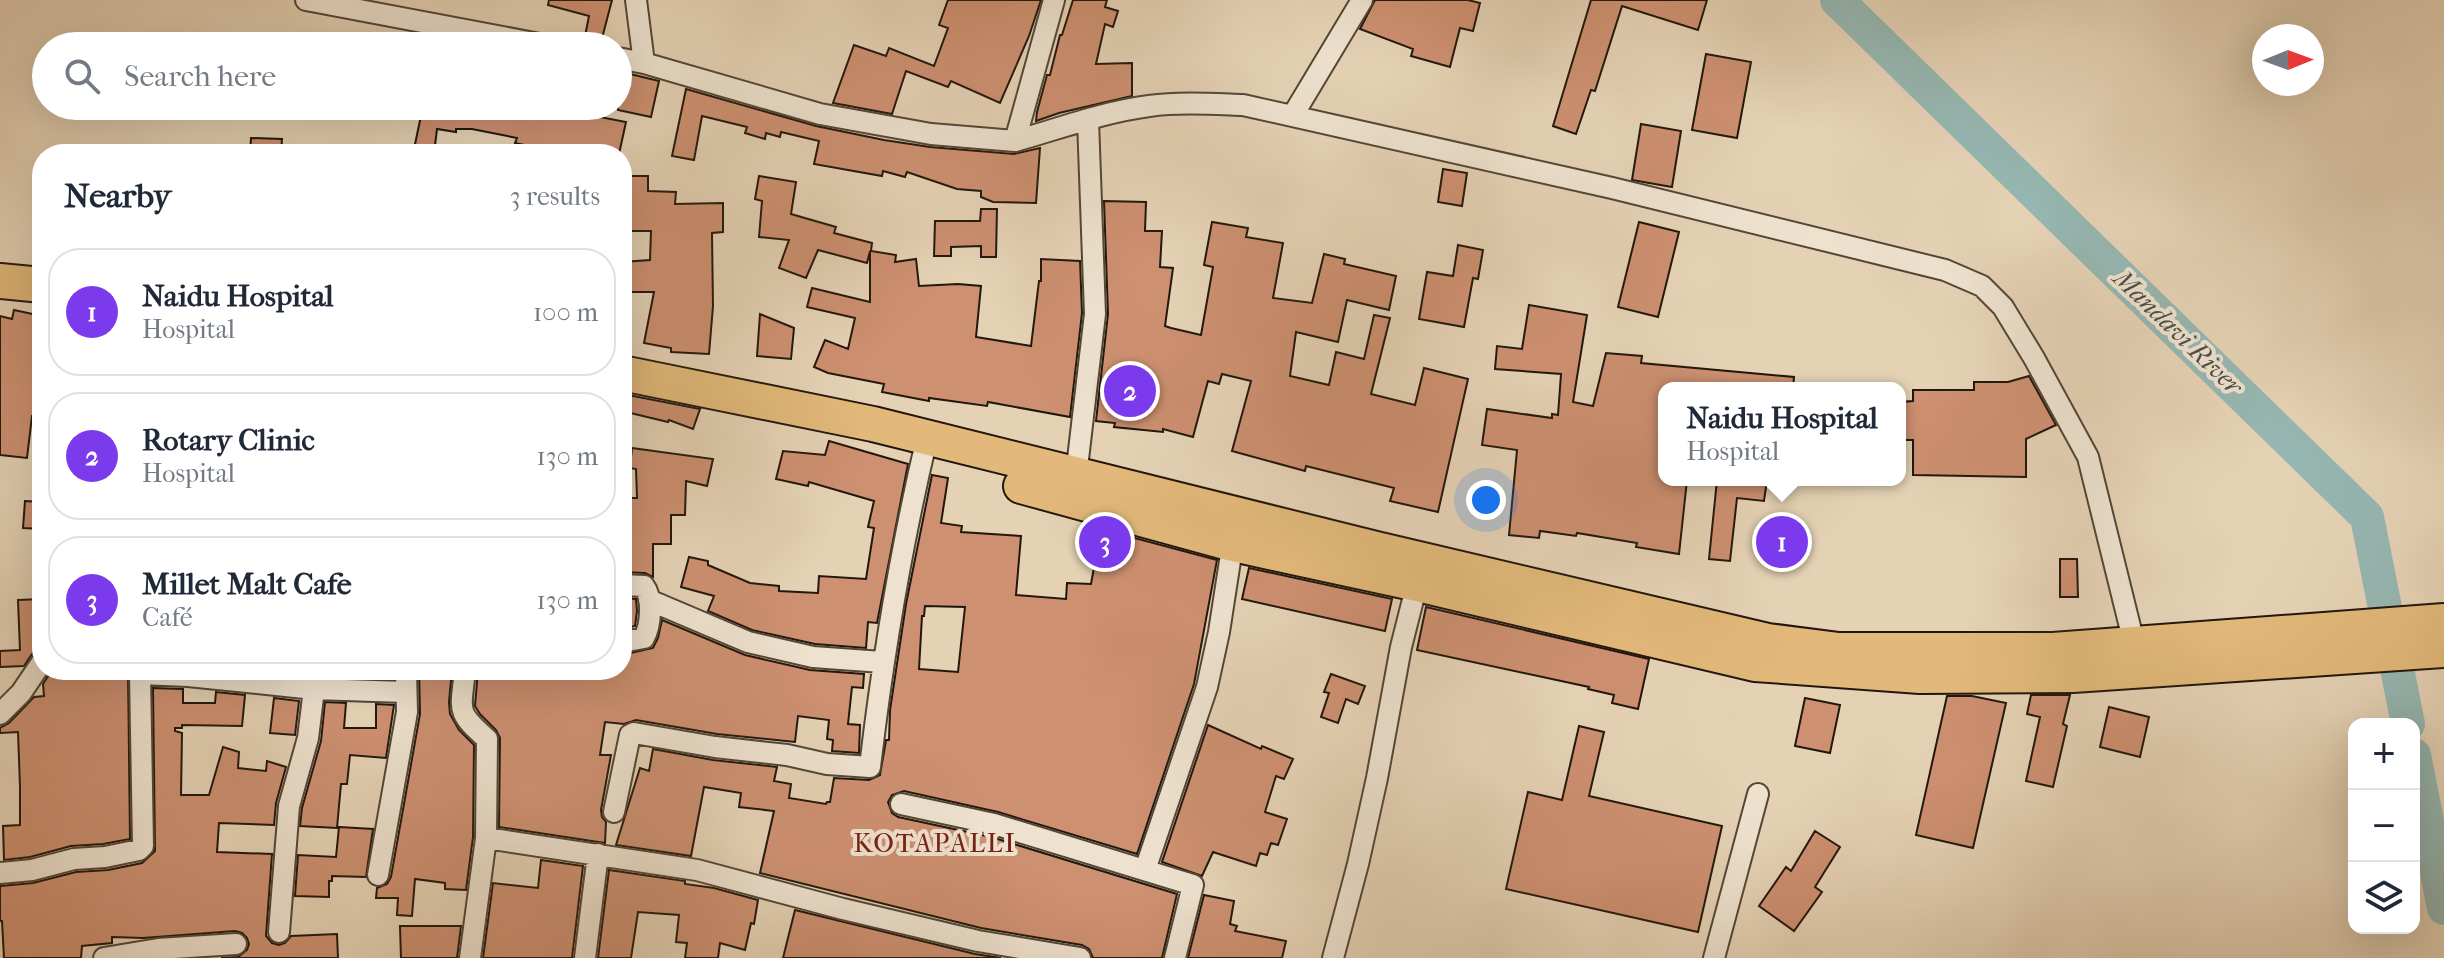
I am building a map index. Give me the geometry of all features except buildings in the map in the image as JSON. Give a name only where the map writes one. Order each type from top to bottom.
[{"type":"main road","points":[[0,281],[32,284]]},
{"type":"main road","points":[[632,375],[873,424],[925,448],[1235,530],[1420,572],[1768,641],[1839,650],[2053,650],[2134,657],[2444,650]]},
{"type":"main road","points":[[925,448],[1076,476],[1235,530]]},
{"type":"main road","points":[[2134,657],[2444,621]]},
{"type":"street","points":[[306,0],[476,32]]},
{"type":"street","points":[[1015,141],[1054,0]]},
{"type":"street","points":[[1293,115],[1362,0]]},
{"type":"street","points":[[632,2],[644,63]]},
{"type":"street","points":[[632,61],[820,114],[931,134],[1015,141],[1152,105],[1243,105],[1612,188],[1945,270],[1982,286],[2003,307],[2088,457],[2134,657]]},
{"type":"street","points":[[1076,476],[1095,314],[1088,120]]},
{"type":"street","points":[[614,812],[626,747],[630,735],[634,733],[787,755],[827,764],[870,767],[882,662],[925,448]]},
{"type":"street","points":[[1145,870],[1207,687],[1235,530]]},
{"type":"street","points":[[1333,958],[1358,864],[1401,647],[1420,572]]},
{"type":"street","points":[[632,585],[644,586],[649,600],[648,631],[644,638],[632,640]]},
{"type":"street","points":[[649,600],[748,642],[813,657],[882,662]]},
{"type":"street","points":[[0,714],[32,677]]},
{"type":"street","points":[[0,873],[32,870],[74,859],[105,857],[139,850],[143,846],[140,680]]},
{"type":"street","points":[[227,680],[314,689],[405,692]]},
{"type":"street","points":[[378,875],[407,712],[406,680]]},
{"type":"street","points":[[464,680],[461,705],[464,719],[487,739],[486,838],[470,958]]},
{"type":"street","points":[[279,932],[289,806],[308,738],[314,689]]},
{"type":"street","points":[[1714,958],[1758,794]]},
{"type":"street","points":[[901,804],[994,824],[1193,885],[1175,958]]},
{"type":"street","points":[[486,838],[697,870],[976,949],[1080,958]]},
{"type":"street","points":[[585,958],[598,854]]},
{"type":"street","points":[[104,958],[158,949],[236,944]]},
{"type":"waterway","name":"Mandavi River","points":[[1837,0],[2367,517],[2407,718]]},
{"type":"waterway","name":"Mandavi River","points":[[2420,786],[2444,908]]},
{"type":"place","name":"Rotary Clinic","points":[[1130,391]]},
{"type":"place","name":"Millet Malt Cafe","points":[[1105,542]]},
{"type":"place","name":"Naidu Hospital","points":[[1782,542]]},
{"type":"district","name":"KOTAPALLI","points":[[935,843]]}]
